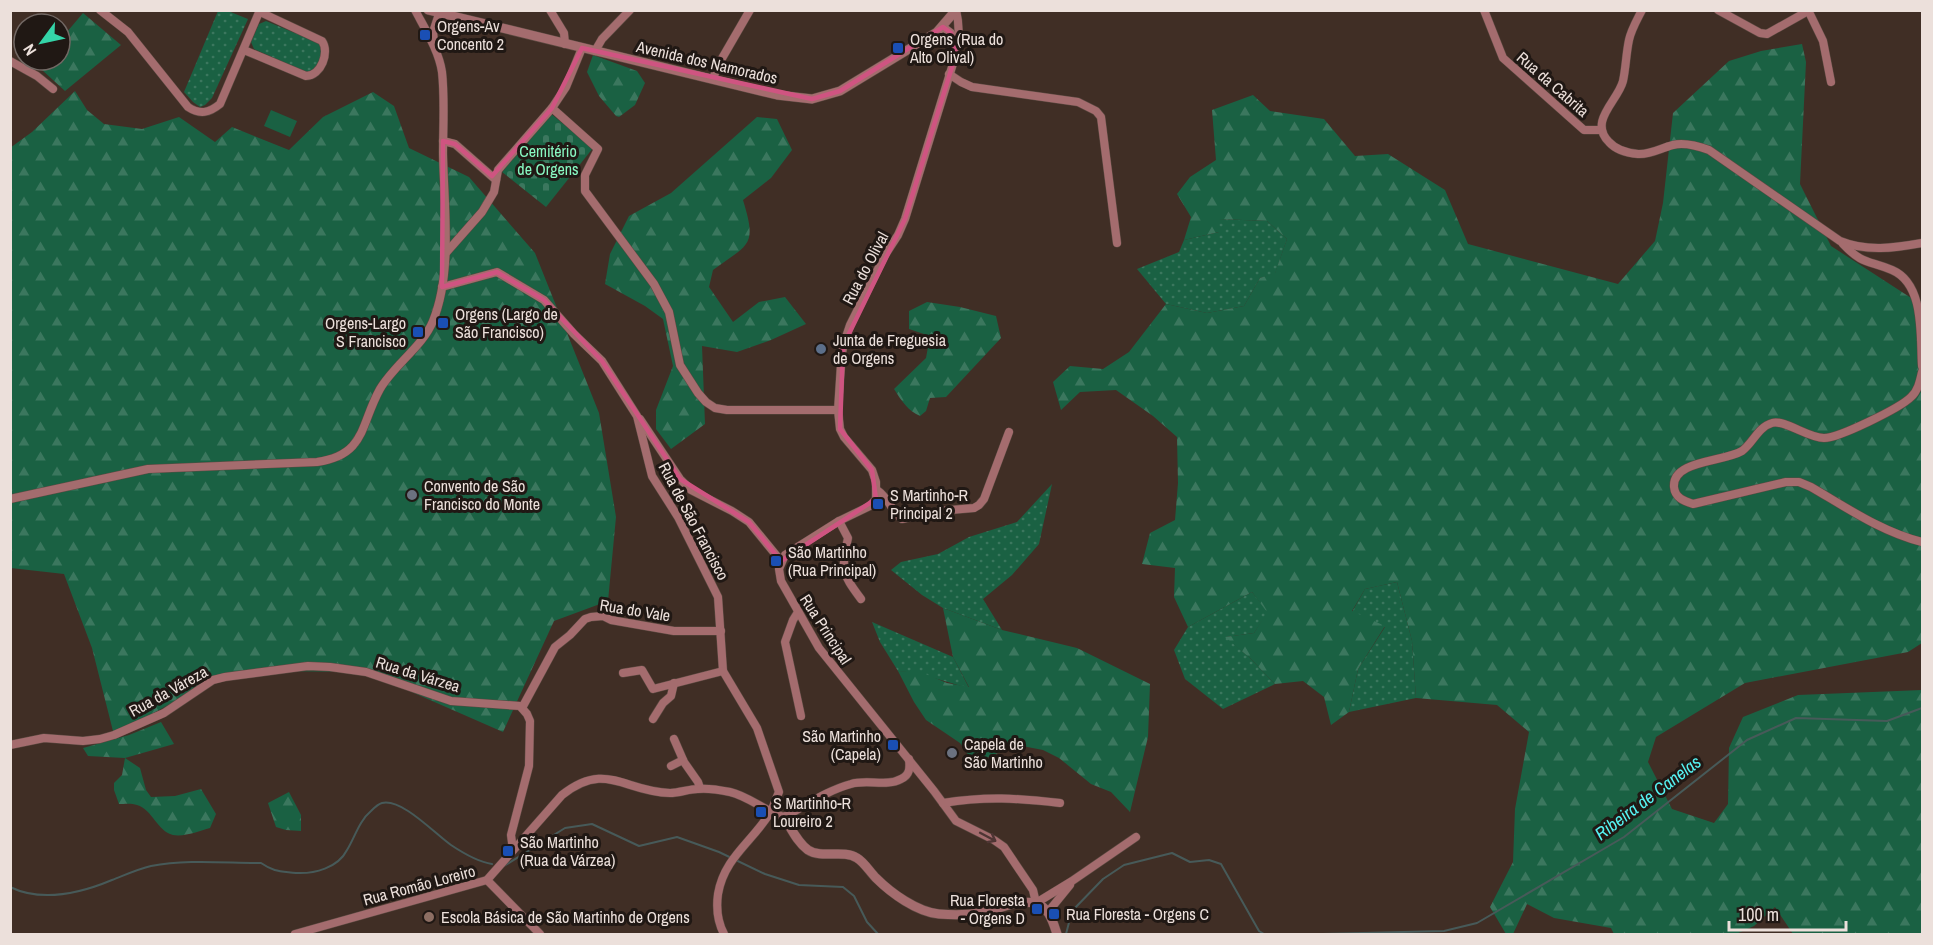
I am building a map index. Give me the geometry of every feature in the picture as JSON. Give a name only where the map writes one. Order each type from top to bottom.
[{"type":"street","points":[[100,10],[113,14],[188,107],[195,111],[208,112],[220,104],[260,11],[326,45],[326,52],[317,73],[306,76],[244,50]]},
{"type":"street","points":[[10,499],[148,469],[333,460],[353,446],[359,438],[382,386],[429,328],[442,287],[445,254],[442,71],[428,33],[414,10]]},
{"type":"street","points":[[428,10],[428,33]]},
{"type":"street","name":"Avenida dos Namorados","points":[[428,10],[777,95],[812,99],[840,92],[943,27],[956,10]]},
{"type":"street","points":[[550,10],[564,33],[565,44]]},
{"type":"street","points":[[595,51],[602,39],[630,10]]},
{"type":"street","points":[[713,79],[717,67],[750,10]]},
{"type":"street","name":"Rua do Olival","points":[[956,10],[960,25],[956,54],[905,219],[843,343],[838,410],[840,429],[872,470],[877,489],[885,495],[897,516],[902,519],[939,511],[974,508],[984,499],[1009,432]]},
{"type":"street","name":"Rua da Cabrita","points":[[1484,10],[1503,58],[1584,129],[1601,130]]},
{"type":"street","points":[[1642,10],[1629,41],[1622,83],[1602,119],[1601,130],[1607,141],[1615,148],[1639,154],[1683,143],[1709,150],[1840,241],[1865,262],[1893,270],[1905,278],[1913,290],[1917,306],[1923,366]]},
{"type":"street","points":[[1718,10],[1760,33],[1767,34],[1808,11],[1822,41],[1831,82]]},
{"type":"street","points":[[436,52],[433,32],[439,14]]},
{"type":"street","points":[[943,27],[951,33],[956,54]]},
{"type":"street","points":[[445,254],[482,212],[494,192],[498,170],[552,108],[566,87],[582,48]]},
{"type":"street","points":[[10,61],[38,76],[53,89]]},
{"type":"street","points":[[949,74],[972,87],[1078,102],[1096,111],[1101,117],[1117,243]]},
{"type":"street","points":[[552,108],[598,148],[585,175],[585,191],[654,284],[674,326],[676,352],[680,365],[706,402],[715,408],[727,410],[838,410]]},
{"type":"street","points":[[443,141],[455,144],[496,180]]},
{"type":"street","points":[[1840,241],[1880,249],[1923,243]]},
{"type":"street","name":"Rua de São Francisco","points":[[442,287],[497,272],[544,300],[602,361],[637,416],[652,476],[683,526],[718,597],[723,670],[757,728],[777,780],[779,792],[770,813]]},
{"type":"street","points":[[1923,372],[1912,397],[1841,435],[1825,438],[1808,435],[1779,422],[1772,422],[1764,427],[1743,450],[1732,456],[1685,468],[1676,476],[1674,483],[1674,493],[1681,500],[1693,504],[1786,482],[1799,482],[1884,529],[1923,542]]},
{"type":"street","points":[[637,416],[680,479],[691,490],[749,522],[781,561],[785,555],[839,521],[870,506],[876,499],[877,489]]},
{"type":"street","points":[[839,521],[848,538],[842,563],[843,570],[848,582],[861,598]]},
{"type":"street","name":"Rua Principal","points":[[781,561],[779,569],[781,581],[825,656],[956,821],[1004,847],[1033,890],[1036,903]]},
{"type":"street","points":[[798,612],[785,642],[801,716]]},
{"type":"street","name":"Rua do Vale","points":[[522,708],[555,647],[585,619],[603,616],[611,620],[674,631],[721,631]]},
{"type":"street","name":"Rua da Várzea","points":[[268,671],[330,666],[366,672],[451,701],[522,708]]},
{"type":"street","points":[[623,673],[642,670],[653,689],[723,670]]},
{"type":"street","name":"Rua da Váreza","points":[[10,745],[44,738],[100,740],[164,712],[213,680],[225,676],[268,671]]},
{"type":"street","points":[[653,719],[663,703],[671,696],[674,683]]},
{"type":"street","points":[[513,850],[512,835],[529,766],[530,721],[522,708]]},
{"type":"street","points":[[674,739],[683,760],[700,788]]},
{"type":"street","points":[[909,759],[907,775],[899,780],[862,781],[848,784],[784,817],[800,844],[814,853],[849,855],[857,858],[878,880],[923,910],[936,914],[981,912],[1026,902],[1036,903],[1048,912],[1057,934]]},
{"type":"street","points":[[670,766],[683,760]]},
{"type":"street","name":"Rua Romão Loreiro","points":[[295,934],[487,880],[562,795],[585,781],[599,778],[613,779],[646,790],[672,793],[700,788],[732,792],[770,813],[784,817]]},
{"type":"street","points":[[943,803],[978,797],[1023,798],[1060,803]]},
{"type":"street","points":[[724,934],[716,905],[721,880],[730,863],[770,813]]},
{"type":"street","points":[[1036,903],[1136,837]]},
{"type":"street","points":[[487,880],[540,934]]},
{"type":"street","points":[[1048,912],[1072,881]]},
{"type":"highlighted area","points":[[943,27],[951,33],[956,54],[905,219],[843,346],[840,429],[872,470],[876,499],[781,561],[749,522],[680,479],[602,361],[544,300],[497,272],[442,287],[443,141],[455,144],[492,176],[552,108],[582,48],[812,99],[840,91]]},
{"type":"green space","points":[[218,11],[228,11],[248,19],[212,98],[200,107],[184,92]]},
{"type":"green space","points":[[83,13],[121,45],[65,91],[44,72],[72,72],[72,26]]},
{"type":"green space","points":[[266,21],[319,43],[323,51],[315,70],[308,73],[254,49],[251,42],[259,24]]},
{"type":"green space","points":[[1802,44],[1806,62],[1800,184],[1831,246],[1922,305],[1922,643],[1908,652],[1745,683],[1656,737],[1648,762],[1672,809],[1714,823],[1728,804],[1729,748],[1743,717],[1798,695],[1922,690],[1922,934],[1793,934],[1775,907],[1754,926],[1736,934],[1614,934],[1611,928],[1554,918],[1527,904],[1513,934],[1506,934],[1490,907],[1513,862],[1515,809],[1529,732],[1497,705],[1416,698],[1412,641],[1397,582],[1365,589],[1352,611],[1385,626],[1358,669],[1349,712],[1331,725],[1324,697],[1303,681],[1275,684],[1250,658],[1225,637],[1254,633],[1267,612],[1252,592],[1188,627],[1174,597],[1175,568],[1142,564],[1150,533],[1175,520],[1178,483],[1177,437],[1153,416],[1116,390],[1080,392],[1061,410],[1053,382],[1070,366],[1103,369],[1129,352],[1166,304],[1207,313],[1244,306],[1260,278],[1275,273],[1287,239],[1267,221],[1219,219],[1219,232],[1184,240],[1191,217],[1177,194],[1190,177],[1216,160],[1212,110],[1253,95],[1270,111],[1324,119],[1355,156],[1388,154],[1445,190],[1468,244],[1618,284],[1655,241],[1663,203],[1673,113],[1729,61],[1761,51]]},
{"type":"green space","points":[[593,55],[637,71],[645,83],[635,105],[619,117],[599,96],[587,72]]},
{"type":"green space","points":[[75,91],[87,110],[104,124],[142,129],[179,117],[215,142],[232,127],[289,150],[323,117],[373,92],[394,106],[409,148],[469,177],[535,253],[599,413],[616,517],[608,601],[554,621],[503,732],[366,672],[269,671],[213,680],[114,735],[92,648],[64,574],[11,568],[10,148],[32,132]]},
{"type":"green space","points":[[271,110],[297,121],[290,137],[264,126]]},
{"type":"green space","name":"Cemitério de Orgens","points":[[550,113],[593,148],[546,207],[502,172]]},
{"type":"green space","points":[[757,117],[777,119],[792,150],[771,178],[743,200],[749,227],[747,242],[713,270],[709,287],[733,322],[759,302],[785,297],[806,324],[737,352],[702,346],[705,424],[671,449],[656,429],[656,410],[673,366],[663,319],[645,306],[605,284],[610,254],[629,216],[671,193]]},
{"type":"green space","points":[[1219,219],[1267,221],[1287,239],[1275,274],[1260,278],[1244,306],[1207,313],[1166,304],[1137,269],[1179,252],[1184,240],[1219,232]]},
{"type":"green space","points":[[927,302],[996,316],[1001,338],[946,397],[930,398],[926,411],[920,416],[908,408],[894,389],[926,358],[930,336],[909,329],[909,311]]},
{"type":"green space","points":[[1052,484],[1039,544],[1012,575],[983,599],[1002,630],[943,608],[922,595],[891,570],[901,562],[938,554],[969,537],[1017,522]]},
{"type":"green space","points":[[1397,582],[1412,641],[1416,698],[1349,712],[1358,669],[1385,627],[1352,612],[1365,589]]},
{"type":"green space","points":[[1252,592],[1268,612],[1254,633],[1226,637],[1275,684],[1223,709],[1185,679],[1174,650],[1188,627]]},
{"type":"green space","points":[[943,608],[1002,630],[1077,648],[1150,684],[1148,737],[1130,812],[1111,792],[1091,784],[1059,758],[1043,750],[1017,745],[974,763],[960,743],[926,720],[898,671],[921,672],[947,683],[969,687],[953,657]]},
{"type":"green space","points":[[872,622],[953,657],[969,688],[898,671],[880,642]]},
{"type":"green space","points":[[161,722],[174,744],[125,758],[88,756],[83,748],[129,735]]},
{"type":"green space","points":[[125,758],[140,768],[146,790],[151,797],[175,796],[201,789],[216,814],[210,828],[173,835],[137,805],[119,804],[114,783],[122,775]]},
{"type":"green space","points":[[289,792],[301,815],[301,831],[276,827],[268,803]]},
{"type":"waterway","name":"Ribeira de Canelas","points":[[1322,934],[1444,931],[1477,923],[1624,837],[1747,740],[1796,718],[1887,721],[1922,708]]},
{"type":"waterway","points":[[10,887],[36,894],[62,894],[88,889],[146,867],[178,863],[261,863],[281,871],[296,873],[318,871],[332,865],[343,856],[363,819],[382,803],[399,806],[456,848],[476,859],[492,864]]},
{"type":"waterway","points":[[504,866],[565,828],[592,824],[639,846],[677,837],[719,852],[765,874],[799,885],[843,887],[854,896],[867,922],[878,934]]},
{"type":"waterway","points":[[1066,934],[1072,911],[1103,879],[1124,865],[1172,853],[1190,862],[1209,860],[1221,864],[1259,931],[1264,934]]},
{"type":"place","name":"Orgens-Av Concento 2","points":[[425,35]]},
{"type":"place","name":"Orgens (Rua do Alto Olival)","points":[[898,48]]},
{"type":"place","name":"Orgens (Largo de São Francisco)","points":[[443,323]]},
{"type":"place","name":"Orgens-Largo S Francisco","points":[[418,332]]},
{"type":"place","name":"Junta de Freguesia de Orgens","points":[[821,349]]},
{"type":"place","name":"Convento de São Francisco do Monte","points":[[412,495]]},
{"type":"place","name":"S Martinho-R Principal 2","points":[[878,504]]},
{"type":"place","name":"São Martinho (Rua Principal)","points":[[776,561]]},
{"type":"place","name":"São Martinho (Capela)","points":[[893,745]]},
{"type":"place","name":"Capela de São Martinho","points":[[952,753]]},
{"type":"place","name":"S Martinho-R Loureiro 2","points":[[761,812]]},
{"type":"place","name":"São Martinho (Rua da Várzea)","points":[[508,851]]},
{"type":"place","name":"Rua Floresta - Orgens D","points":[[1037,909]]},
{"type":"place","name":"Rua Floresta - Orgens C","points":[[1054,914]]},
{"type":"place","name":"Escola Básica de São Martinho de Orgens","points":[[429,917]]}]
